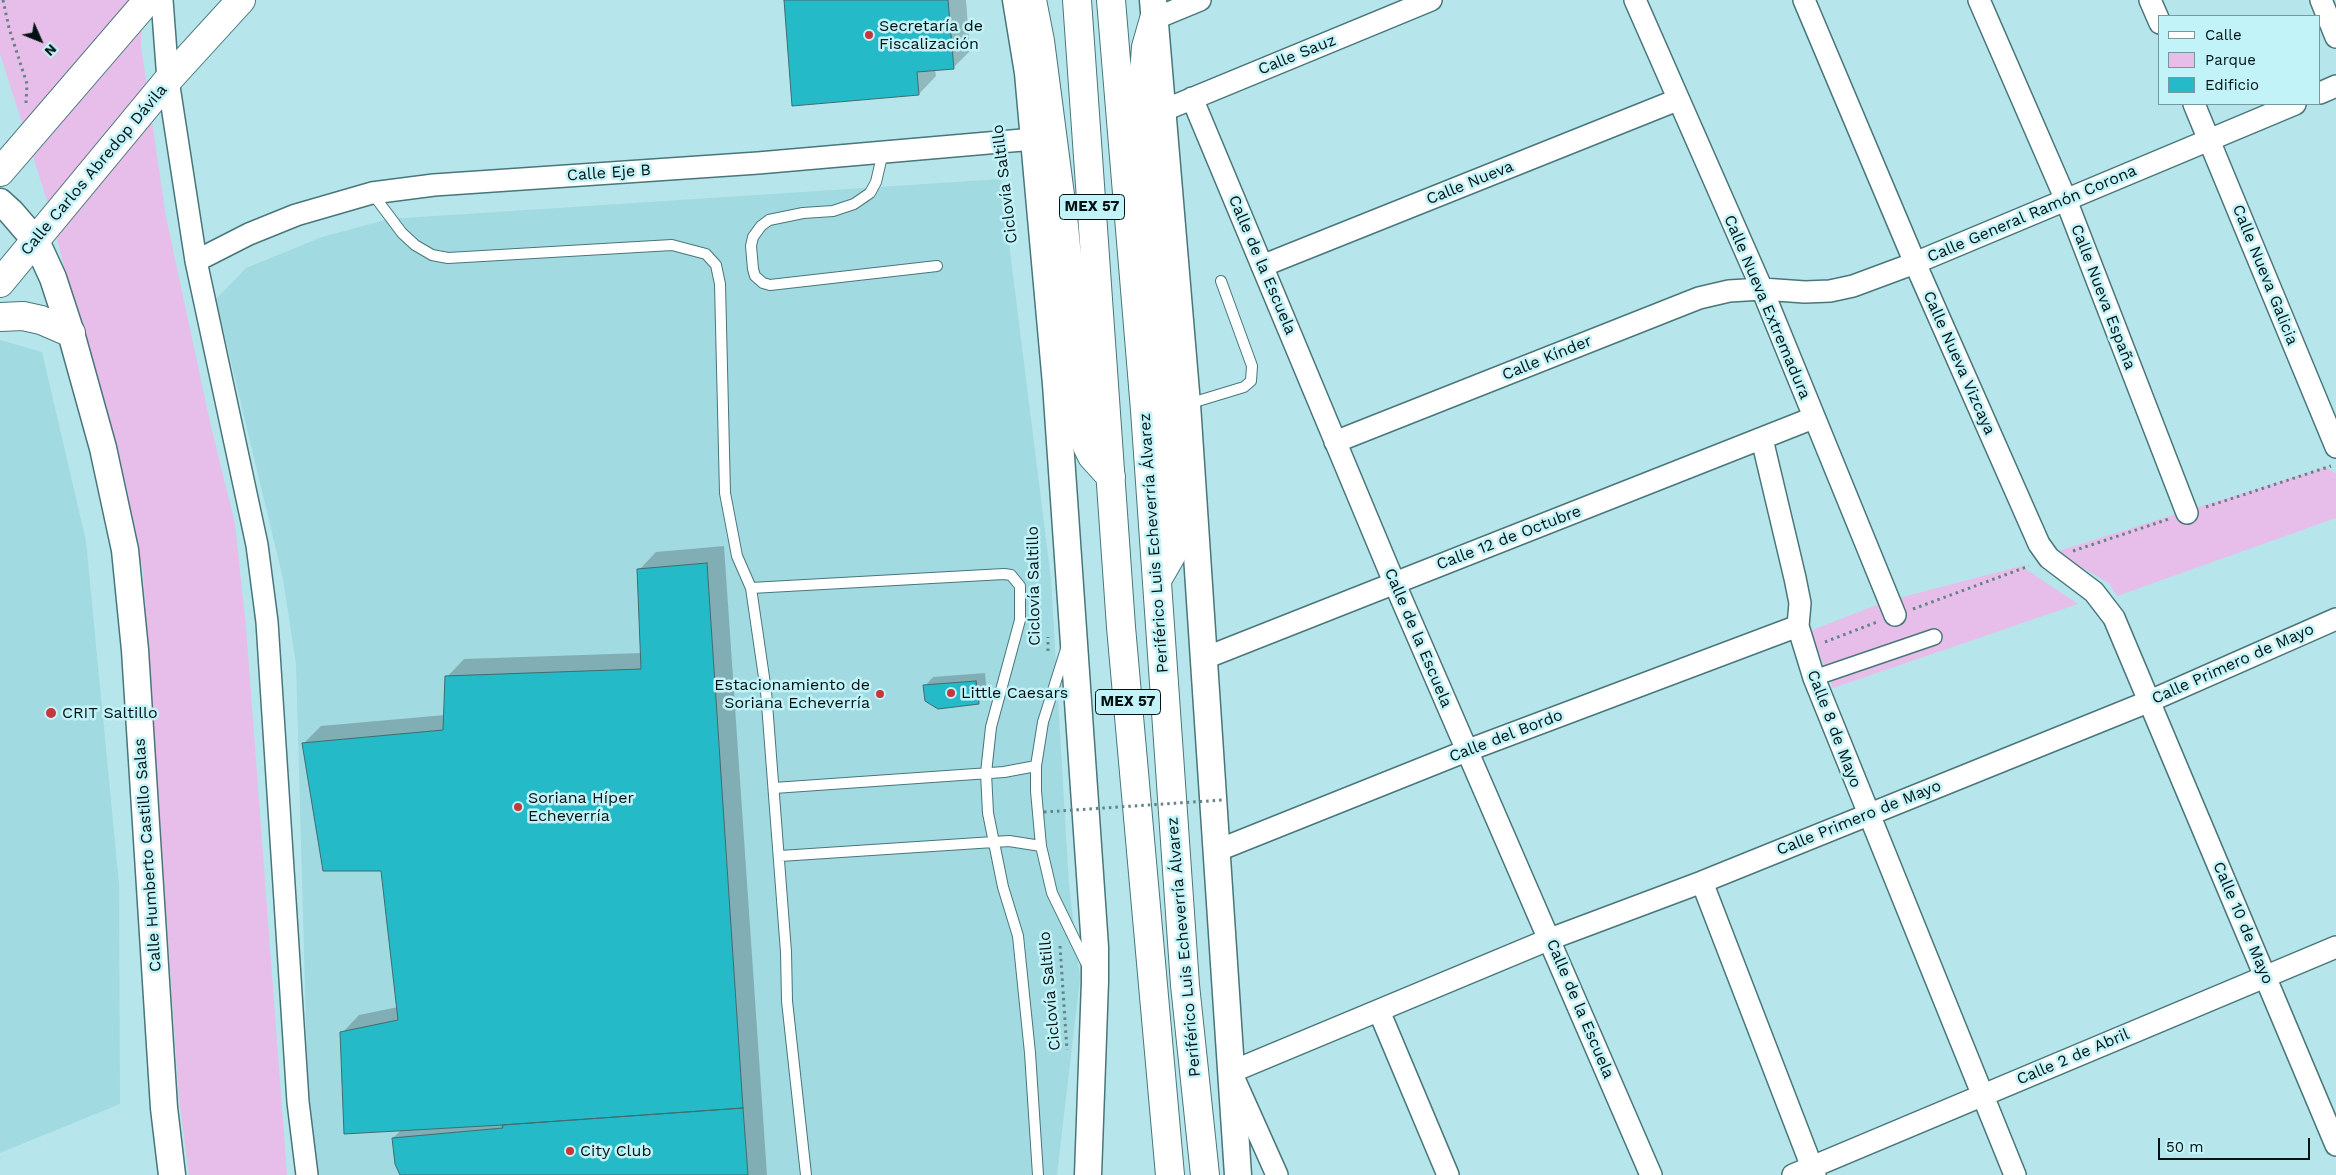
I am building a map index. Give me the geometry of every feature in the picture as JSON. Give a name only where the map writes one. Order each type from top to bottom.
[{"type":"main road","points":[[0,172],[73,84],[148,0]]},
{"type":"main road","name":"Calle Carlos Abredop Dávila","points":[[0,284],[168,80],[241,0]]},
{"type":"main road","points":[[1032,0],[1040,41],[1064,226],[1082,422],[1087,446],[1092,456],[1111,477]]},
{"type":"main road","name":"MEX 57","points":[[1078,0],[1121,627],[1170,1175]]},
{"type":"main road","name":"Periférico Luis Echeverría Álvarez","points":[[1111,0],[1144,410],[1185,985],[1205,1175]]},
{"type":"main road","points":[[1154,10],[1146,47],[1144,73],[1175,530],[1172,554],[1156,581]]},
{"type":"main road","points":[[0,317],[23,316],[41,320],[71,333]]},
{"type":"street","points":[[162,0],[168,80],[196,261],[257,545],[264,603],[298,1102],[307,1175]]},
{"type":"street","points":[[1016,0],[1028,73],[1056,384],[1095,981],[1088,1175]]},
{"type":"street","points":[[1200,0],[1154,10],[1187,404],[1238,1175]]},
{"type":"street","name":"Calle Sauz","points":[[1162,111],[1431,0]]},
{"type":"street","name":"Calle Nueva Extremadura","points":[[1635,0],[1677,100],[1762,289],[1895,616]]},
{"type":"street","name":"Calle Nueva Vizcaya","points":[[1804,0],[1915,263],[2039,544],[2049,558],[2094,592],[2105,604],[2114,618],[2150,700]]},
{"type":"street","name":"Calle Nueva España","points":[[1979,0],[2066,200],[2187,513]]},
{"type":"street","points":[[2150,0],[2158,18]]},
{"type":"street","points":[[2320,0],[2336,37]]},
{"type":"street","points":[[2321,93],[2336,86]]},
{"type":"street","name":"Calle de la Escuela","points":[[1192,98],[1466,751],[1550,939],[1651,1175]]},
{"type":"street","name":"Calle Nueva","points":[[1262,266],[1677,100]]},
{"type":"street","name":"Calle Nueva Galicia","points":[[2194,105],[2336,447]]},
{"type":"street","name":"Calle General Ramón Corona","points":[[1762,289],[1806,292],[1830,291],[1853,286],[1915,263],[2292,105]]},
{"type":"street","name":"Calle Eje B","points":[[196,261],[249,234],[296,215],[372,193],[434,185],[758,163],[1034,138]]},
{"type":"street","name":"Calle Humberto Castillo Salas","points":[[0,202],[36,242],[53,278],[71,333],[103,448],[125,550],[135,650],[164,1108],[172,1175]]},
{"type":"street","name":"Calle Kínder","points":[[1335,442],[1699,298],[1729,291],[1762,289]]},
{"type":"street","name":"Calle 12 de Octubre","points":[[1204,658],[1814,418]]},
{"type":"street","name":"Calle 8 de Mayo","points":[[1762,439],[1800,603],[1798,626],[1814,678],[1867,814],[2015,1175]]},
{"type":"street","name":"Calle Primero de Mayo","points":[[1231,1072],[1550,939],[1702,882],[2150,700],[2336,619]]},
{"type":"street","name":"Calle del Bordo","points":[[1216,851],[1466,751],[1798,626]]},
{"type":"street","points":[[1814,678],[1934,637]]},
{"type":"street","name":"Calle 10 de Mayo","points":[[2150,700],[2336,1145]]},
{"type":"street","name":"Calle 2 de Abril","points":[[1702,882],[1806,1173],[1981,1095],[2336,947]]},
{"type":"street","points":[[1379,1010],[1448,1175]]},
{"type":"street","points":[[1231,1072],[1277,1175]]},
{"type":"lane","points":[[883,152],[876,182],[870,192],[854,204],[833,211],[803,213],[769,220],[761,226],[753,237],[751,246],[755,276],[763,283],[770,285],[937,266]]},
{"type":"lane","points":[[372,193],[402,233],[415,245],[432,255],[448,258],[672,245],[706,254],[716,265],[720,284],[725,493],[737,556],[751,588],[766,691],[780,856],[787,1001],[806,1175]]},
{"type":"lane","points":[[1187,404],[1244,387],[1251,381],[1252,366],[1221,281]]},
{"type":"lane","points":[[751,588],[1004,574],[1011,576],[1020,586],[1020,620],[991,727],[986,772],[988,814],[1003,887],[1018,936],[1030,1052],[1038,1175]]},
{"type":"lane","points":[[1073,626],[1043,722],[1036,766],[1036,791],[1042,846],[1052,893],[1095,981]]},
{"type":"lane","points":[[774,788],[986,772],[1036,766]]},
{"type":"lane","points":[[780,856],[1009,841],[1042,846]]},
{"type":"path","points":[[4,0],[9,28],[27,84],[28,97],[24,111]]},
{"type":"path","name":"Ciclovía Saltillo","points":[[1048,634],[1048,653]]},
{"type":"path","points":[[1044,812],[1222,800]]},
{"type":"path","points":[[1050,802],[1050,812]]},
{"type":"path","name":"Ciclovía Saltillo","points":[[1060,945],[1068,1057]]},
{"type":"shaded area","points":[[1001,179],[1051,579],[1069,885],[1080,978],[1057,1175],[314,1175],[310,1169],[296,664],[283,579],[216,299],[246,268],[322,237],[389,219]]},
{"type":"shaded area","name":"CRIT Saltillo","points":[[0,340],[42,352],[86,541],[119,884],[120,1104],[0,1153]]},
{"type":"green space","points":[[0,0],[142,0],[141,46],[166,217],[210,422],[235,524],[246,627],[287,1175],[189,1175],[179,1099],[143,571],[112,437],[68,284],[51,213],[0,54]]},
{"type":"green space","points":[[2326,467],[2336,474],[2336,518],[2117,596],[2109,583],[2055,552]]},
{"type":"green space","points":[[2021,566],[2078,604],[1833,688],[1810,631],[1884,602]]},
{"type":"building","name":"Secretaría de Fiscalización","points":[[784,0],[948,0],[954,69],[917,72],[919,95],[792,106]]},
{"type":"building","name":"Soriana Híper Echeverría","points":[[707,563],[743,1108],[344,1134],[340,1032],[398,1020],[381,871],[323,871],[302,743],[443,730],[445,676],[641,669],[637,569]]},
{"type":"building","name":"Little Caesars","points":[[976,681],[979,704],[938,709],[925,701],[923,685]]},
{"type":"building","name":"City Club","points":[[743,1108],[748,1175],[400,1175],[395,1164],[392,1138],[503,1128],[502,1125]]},
{"type":"place","name":"Secretaría de Fiscalización","points":[[869,35]]},
{"type":"place","name":"Little Caesars","points":[[951,693]]},
{"type":"place","name":"Estacionamiento de Soriana Echeverría","points":[[880,694]]},
{"type":"place","name":"CRIT Saltillo","points":[[51,713]]},
{"type":"place","name":"Soriana Híper Echeverría","points":[[518,807]]},
{"type":"place","name":"City Club","points":[[570,1151]]}]
